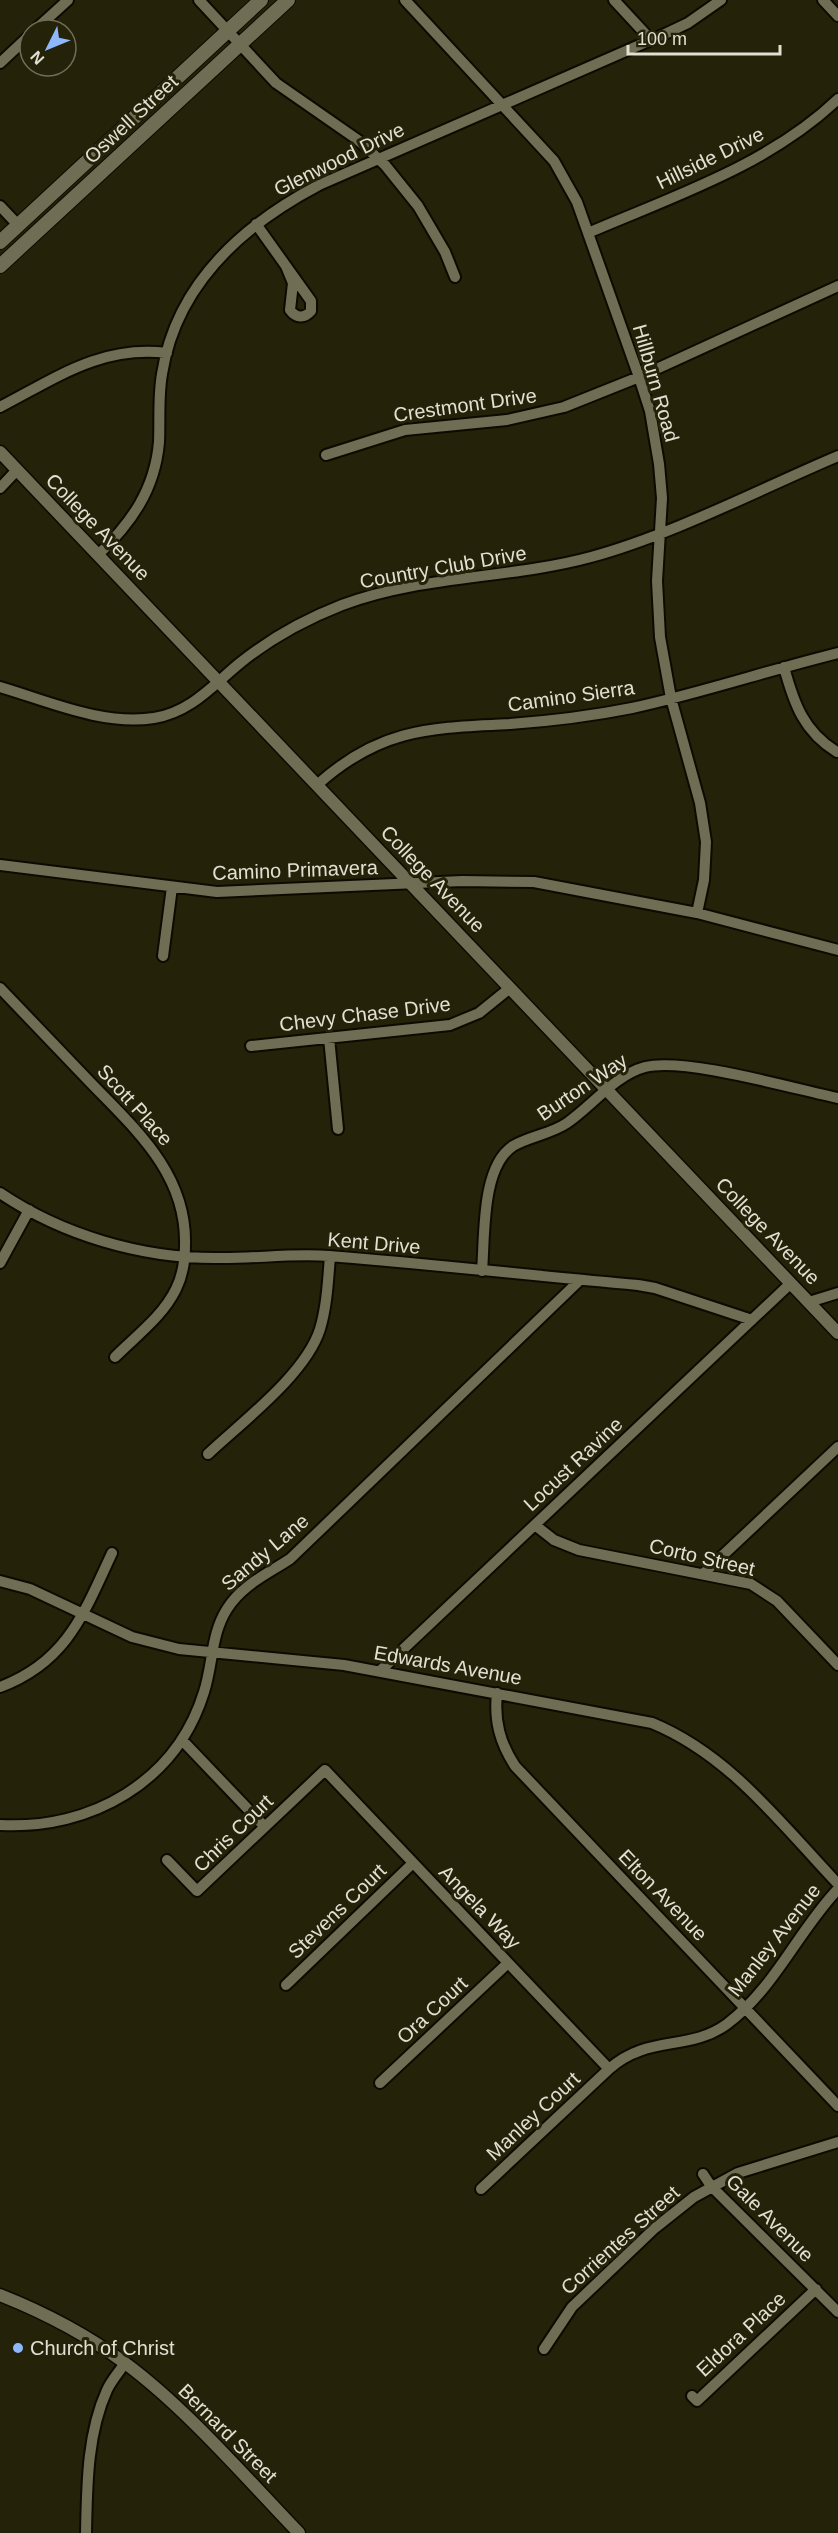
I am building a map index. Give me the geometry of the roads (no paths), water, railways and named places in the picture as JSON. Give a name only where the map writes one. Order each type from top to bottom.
[{"type":"main road","name":"Oswell Street","points":[[0,242],[261,0]]},
{"type":"main road","name":"Oswell Street","points":[[0,266],[288,0]]},
{"type":"street","points":[[48,18],[68,0]]},
{"type":"street","points":[[199,0],[239,46],[276,83],[351,135],[378,158],[418,206],[445,252],[455,277]]},
{"type":"street","name":"Hillburn Road","points":[[405,0],[504,104],[554,161],[577,202],[650,411],[659,464],[661,532],[657,609],[664,664],[705,831],[706,861],[697,913]]},
{"type":"street","points":[[614,0],[651,40]]},
{"type":"street","name":"Glenwood Drive","points":[[98,555],[134,517],[152,479],[159,440],[159,396],[167,352],[181,315],[206,274],[221,255],[256,224],[296,197],[378,158],[688,23],[721,0]]},
{"type":"street","points":[[823,0],[838,16]]},
{"type":"street","points":[[0,63],[18,46]]},
{"type":"street","name":"Hillside Drive","points":[[588,233],[751,161],[807,126],[838,99]]},
{"type":"street","points":[[0,206],[18,225]]},
{"type":"street","points":[[256,224],[286,267]]},
{"type":"street","name":"Crestmont Drive","points":[[326,455],[405,430],[533,416],[589,398],[838,286]]},
{"type":"street","points":[[0,408],[96,358],[128,351],[167,352]]},
{"type":"street","name":"College Avenue","points":[[0,452],[838,1333]]},
{"type":"street","name":"Country Club Drive","points":[[0,687],[107,718],[139,720],[157,718],[189,706],[265,644],[302,623],[344,604],[405,588],[556,565],[609,551],[661,532],[838,456]]},
{"type":"street","points":[[0,488],[17,470]]},
{"type":"street","name":"Camino Sierra","points":[[317,785],[365,750],[408,733],[454,725],[561,719],[671,698],[838,653]]},
{"type":"street","points":[[784,667],[793,698],[804,723],[820,740],[837,752]]},
{"type":"street","name":"Camino Primavera","points":[[0,865],[218,892],[498,880],[534,882],[697,913],[838,950]]},
{"type":"street","points":[[164,956],[172,887]]},
{"type":"street","name":"Scott Place","points":[[0,988],[144,1139],[162,1161],[171,1178],[183,1215],[185,1257],[182,1272],[169,1302],[115,1357]]},
{"type":"street","name":"Chevy Chase Drive","points":[[251,1046],[450,1025],[479,1012],[510,988]]},
{"type":"street","points":[[329,1038],[338,1129]]},
{"type":"street","name":"Burton Way","points":[[482,1271],[490,1184],[499,1160],[521,1142],[561,1127],[606,1089],[645,1067],[689,1066],[838,1098]]},
{"type":"street","name":"Kent Drive","points":[[0,1193],[29,1210],[69,1228],[121,1246],[185,1257],[330,1256],[655,1288],[752,1320]]},
{"type":"street","points":[[0,1263],[29,1210]]},
{"type":"street","points":[[208,1454],[293,1373],[312,1348],[324,1314],[330,1256]]},
{"type":"street","name":"Sandy Lane","points":[[0,1825],[58,1822],[102,1808],[120,1799],[152,1775],[182,1740],[204,1692],[218,1625],[235,1597],[259,1577],[290,1559],[580,1280]]},
{"type":"street","name":"Locust Ravine","points":[[380,1671],[791,1283]]},
{"type":"street","points":[[809,1302],[838,1293]]},
{"type":"street","points":[[704,1573],[838,1447]]},
{"type":"street","name":"Corto Street","points":[[535,1524],[554,1540],[579,1550],[738,1580],[767,1593],[838,1665]]},
{"type":"street","points":[[0,1687],[18,1680],[49,1660],[62,1646],[83,1614],[112,1553]]},
{"type":"street","name":"Edwards Avenue","points":[[0,1581],[30,1589],[155,1644],[212,1653],[344,1665],[380,1671],[632,1717],[674,1732],[696,1744],[727,1768],[838,1887]]},
{"type":"street","name":"Elton Avenue","points":[[497,1692],[496,1723],[500,1738],[515,1766],[838,2106]]},
{"type":"street","points":[[182,1740],[265,1827]]},
{"type":"street","name":"Chris Court","points":[[167,1860],[197,1892],[325,1770]]},
{"type":"street","name":"Angela Way","points":[[325,1770],[609,2068]]},
{"type":"street","name":"Stevens Court","points":[[286,1985],[413,1863]]},
{"type":"street","name":"Manley Avenue","points":[[609,2068],[641,2048],[691,2040],[714,2032],[745,2008],[764,1988],[807,1924],[838,1887]]},
{"type":"street","name":"Ora Court","points":[[380,2083],[508,1963]]},
{"type":"street","name":"Manley Court","points":[[481,2189],[609,2068]]},
{"type":"street","name":"Corrientes Street","points":[[544,2349],[572,2307],[668,2217],[711,2186],[766,2163],[838,2142]]},
{"type":"street","name":"Gale Avenue","points":[[703,2174],[711,2186],[838,2312]]},
{"type":"street","name":"Eldora Place","points":[[692,2397],[697,2401],[816,2289]]},
{"type":"street","name":"Bernard Street","points":[[0,2295],[57,2321],[125,2363],[191,2420],[299,2533]]},
{"type":"street","points":[[86,2533],[88,2477],[98,2420],[107,2390],[125,2363]]},
{"type":"place","name":"Church of Christ","points":[[18,2348]]}]
